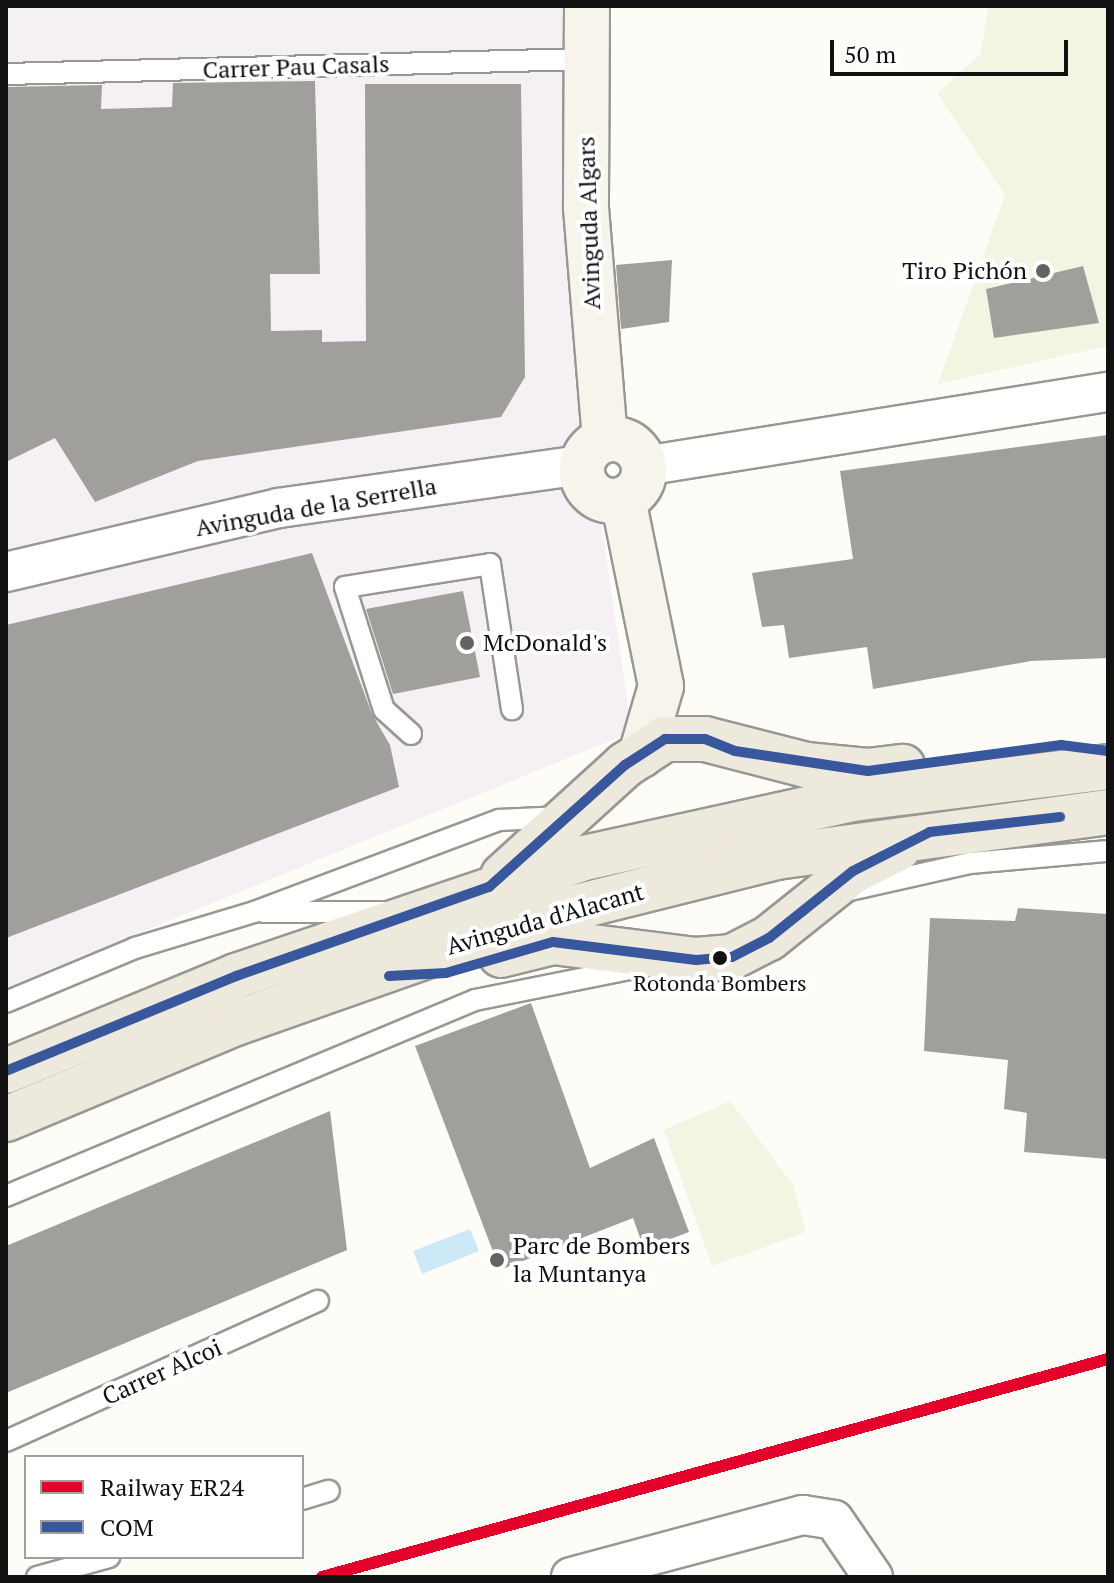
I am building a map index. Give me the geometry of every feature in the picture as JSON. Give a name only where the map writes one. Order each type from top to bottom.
[{"type":"main road","points":[[489,887],[574,817],[633,760],[665,739],[868,771],[1061,745],[1108,751]]},
{"type":"main road","points":[[725,747],[763,792],[781,897],[769,938]]},
{"type":"main road","points":[[633,760],[612,788],[610,810],[629,894],[641,929],[684,956]]},
{"type":"main road","name":"Avinguda d'Alacant","points":[[6,1119],[357,978],[540,916],[629,894],[772,836],[952,783],[1108,767]]},
{"type":"main road","name":"Avinguda d'Alacant","points":[[6,1071],[411,913],[618,849],[772,836],[930,832],[1108,812]]},
{"type":"main road","points":[[357,978],[446,973],[553,942],[684,956],[732,957],[769,938],[853,871],[930,832]]},
{"type":"street","name":"Avinguda Algars","points":[[587,6],[593,452]]},
{"type":"street","points":[[634,482],[1108,392]]},
{"type":"street","points":[[593,452],[632,445],[634,482],[661,686],[633,760]]},
{"type":"street","name":"Avinguda de la Serrella","points":[[6,572],[279,508],[593,452]]},
{"type":"street","points":[[661,686],[725,747]]},
{"type":"street","points":[[571,1577],[803,1515],[834,1520],[873,1577]]},
{"type":"lane","name":"Carrer Pau Casals","points":[[6,74],[586,59]]},
{"type":"lane","points":[[411,734],[384,710],[345,587],[490,564],[512,709]]},
{"type":"lane","points":[[6,1002],[135,948],[254,912],[499,820],[574,817]]},
{"type":"lane","points":[[823,896],[970,863],[1108,851]]},
{"type":"lane","points":[[254,912],[411,913]]},
{"type":"lane","points":[[6,1196],[475,1000],[561,978],[684,956]]},
{"type":"lane","name":"Carrer Alcoi","points":[[6,1441],[318,1301]]},
{"type":"lane","points":[[304,1498],[329,1491]]},
{"type":"lane","points":[[37,1577],[102,1559]]},
{"type":"shaded area","points":[[6,6],[563,6],[572,326],[632,732],[6,987]]},
{"type":"green space","name":"Tiro Pichón","points":[[988,6],[1108,6],[1108,346],[938,384],[1005,195],[937,93],[981,54]]},
{"type":"green space","points":[[730,1101],[793,1185],[806,1232],[712,1266],[664,1130]]},
{"type":"water","points":[[470,1229],[479,1251],[422,1274],[413,1251]]},
{"type":"building","points":[[315,81],[320,274],[270,274],[271,331],[322,330],[322,342],[366,341],[365,84],[521,84],[525,377],[501,417],[198,461],[95,502],[55,438],[6,462],[6,87],[102,85],[101,109],[172,107],[173,83]]},
{"type":"building","points":[[672,260],[669,322],[621,329],[616,265]]},
{"type":"building","points":[[1083,266],[1099,323],[994,338],[986,289]]},
{"type":"building","points":[[1108,435],[1108,658],[1031,661],[873,689],[867,647],[789,658],[784,625],[762,627],[752,573],[853,559],[840,471]]},
{"type":"building","points":[[312,553],[372,714],[390,745],[399,787],[6,938],[6,625]]},
{"type":"building","points":[[463,591],[480,677],[393,694],[366,609]]},
{"type":"building","points":[[1018,908],[1108,914],[1108,1159],[1024,1152],[1027,1113],[1004,1109],[1008,1060],[924,1051],[930,918],[1015,921]]},
{"type":"building","points":[[531,1003],[590,1168],[654,1138],[689,1232],[644,1249],[633,1218],[500,1270],[415,1046]]},
{"type":"building","points":[[330,1111],[347,1250],[6,1393],[6,1246]]},
{"type":"rail line","name":"ER24","points":[[322,1577],[1108,1359]]},
{"type":"transit line","name":"COM","points":[[6,1071],[236,976],[489,887],[625,765],[665,739],[705,739],[735,751],[868,771],[1061,745],[1108,751]]},
{"type":"transit line","name":"COM","points":[[389,976],[446,973],[553,942],[696,960],[732,957],[769,938],[853,871],[930,832],[1060,817]]},
{"type":"place","name":"Tiro Pichón","points":[[1043,271]]},
{"type":"place","name":"McDonald's","points":[[467,643]]},
{"type":"place","name":"Rotonda Bombers","points":[[720,958]]},
{"type":"place","name":"Parc de Bombers la Muntanya","points":[[497,1260]]}]
